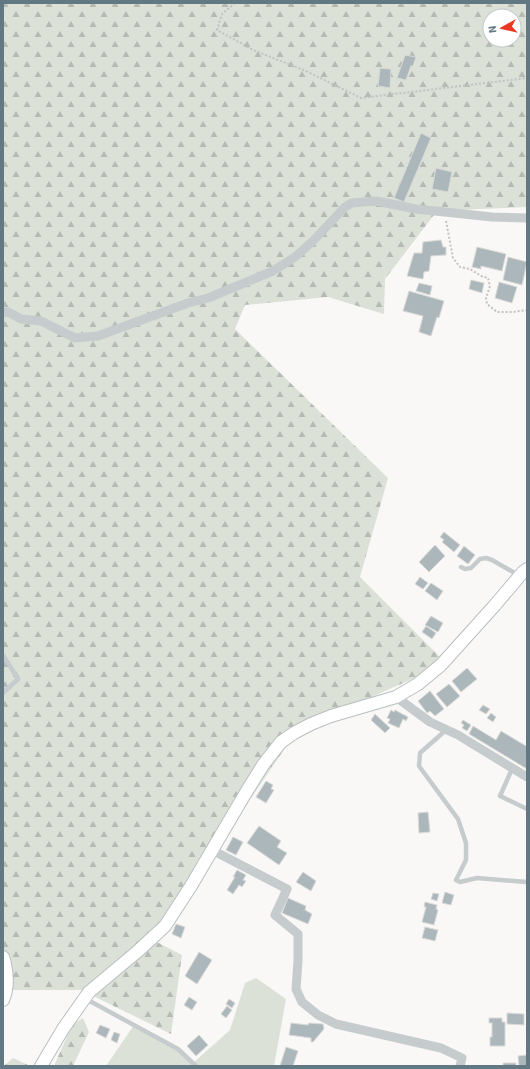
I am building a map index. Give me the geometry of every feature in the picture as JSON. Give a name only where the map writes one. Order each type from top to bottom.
[{"type":"street","points":[[3,313],[8,312],[21,320],[41,321],[75,338],[98,336],[208,298],[273,271],[295,257],[313,241],[345,207],[352,203],[376,201],[416,209],[492,217],[527,218]]},
{"type":"street","points":[[41,1066],[63,1029],[89,992],[165,926],[191,886],[263,765],[281,742],[311,724],[331,716],[396,697],[418,684],[442,665],[523,573]]},
{"type":"street","points":[[396,697],[430,722],[458,735],[527,778]]},
{"type":"street","points":[[212,850],[287,889],[275,915],[298,934],[296,989],[302,1002],[318,1015],[336,1024],[441,1048],[462,1058],[460,1066]]},
{"type":"street","points":[[3,957],[6,982],[5,997],[3,1000]]},
{"type":"lane","points":[[461,567],[465,570],[471,568],[480,559],[486,558],[523,573]]},
{"type":"lane","points":[[3,655],[18,679],[3,693]]},
{"type":"lane","points":[[446,730],[420,753],[419,766],[458,819],[466,843],[466,860],[456,880],[460,882],[477,878],[527,882]]},
{"type":"lane","points":[[512,769],[500,796],[527,810]]},
{"type":"lane","points":[[84,998],[178,1049],[196,1066]]},
{"type":"path","points":[[235,3],[222,14],[217,30],[253,50],[306,71],[362,98],[527,78]]},
{"type":"path","points":[[445,212],[453,258],[460,266],[488,278],[490,286],[486,298],[487,304],[497,312],[527,310]]},
{"type":"green space","points":[[3,3],[527,3],[527,207],[437,211],[385,279],[384,314],[328,297],[245,305],[235,329],[388,478],[360,577],[445,662],[408,681],[298,729],[188,891],[151,939],[182,955],[171,1034],[81,990],[12,990],[3,964]]},
{"type":"green space","points":[[256,978],[286,999],[274,1066],[106,1066],[134,1025],[180,1051],[193,1063],[230,1030],[245,983]]},
{"type":"green space","points":[[83,1018],[89,1032],[73,1066],[54,1066],[72,1025]]},
{"type":"green space","points":[[13,1058],[30,1066],[4,1066]]},
{"type":"building","points":[[405,55],[416,57],[406,80],[397,78]]},
{"type":"building","points":[[380,68],[391,69],[390,88],[378,86]]},
{"type":"building","points":[[421,133],[431,138],[404,202],[394,198]]},
{"type":"building","points":[[436,168],[452,172],[448,192],[432,189]]},
{"type":"building","points":[[441,240],[443,247],[446,247],[446,255],[431,256],[429,271],[424,272],[423,279],[407,276],[414,253],[422,253],[423,242]]},
{"type":"building","points":[[477,247],[506,254],[502,271],[481,266],[481,269],[472,267]]},
{"type":"building","points":[[508,257],[527,262],[522,285],[503,280]]},
{"type":"building","points":[[471,280],[484,283],[482,293],[469,289]]},
{"type":"building","points":[[499,282],[517,287],[512,303],[495,298]]},
{"type":"building","points":[[419,283],[432,286],[430,295],[416,291]]},
{"type":"building","points":[[409,291],[444,301],[439,318],[437,317],[431,336],[419,332],[423,316],[403,311]]},
{"type":"building","points":[[444,532],[460,545],[454,552],[442,542],[444,540],[440,537]]},
{"type":"building","points":[[435,545],[445,556],[429,572],[419,562]]},
{"type":"building","points":[[464,546],[475,555],[468,564],[457,556]]},
{"type":"building","points":[[420,577],[428,583],[423,589],[415,584]]},
{"type":"building","points":[[431,583],[443,591],[437,600],[425,591]]},
{"type":"building","points":[[431,616],[443,623],[438,632],[425,625]]},
{"type":"building","points":[[426,626],[436,633],[432,639],[422,632]]},
{"type":"building","points":[[467,668],[477,679],[461,692],[452,681]]},
{"type":"building","points":[[449,684],[460,696],[447,707],[436,694]]},
{"type":"building","points":[[430,691],[444,709],[435,716],[430,711],[427,713],[418,701]]},
{"type":"building","points":[[483,705],[490,709],[486,714],[479,710]]},
{"type":"building","points":[[391,710],[394,712],[395,710],[408,717],[406,721],[403,719],[399,728],[388,723],[390,719],[387,718]]},
{"type":"building","points":[[491,713],[496,717],[493,722],[487,718]]},
{"type":"building","points":[[375,714],[390,728],[385,733],[371,720]]},
{"type":"building","points":[[463,720],[471,725],[467,731],[462,728],[464,725],[461,723]]},
{"type":"building","points":[[473,726],[496,740],[501,731],[526,746],[527,744],[527,769],[469,734]]},
{"type":"building","points":[[266,781],[273,785],[271,789],[274,790],[266,803],[256,797]]},
{"type":"building","points":[[428,812],[430,832],[419,833],[418,813]]},
{"type":"building","points":[[259,826],[281,841],[277,847],[287,853],[279,865],[247,843]]},
{"type":"building","points":[[233,837],[243,842],[236,855],[226,850]]},
{"type":"building","points":[[237,870],[246,875],[243,880],[246,881],[242,887],[239,885],[233,894],[227,890],[235,877],[233,877]]},
{"type":"building","points":[[303,872],[316,881],[311,891],[296,882]]},
{"type":"building","points":[[445,892],[454,895],[451,905],[442,903]]},
{"type":"building","points":[[433,893],[439,894],[437,901],[431,899]]},
{"type":"building","points":[[288,898],[306,906],[305,910],[312,914],[308,924],[282,913]]},
{"type":"building","points":[[425,902],[437,905],[436,909],[438,910],[434,925],[422,922],[426,907],[424,907]]},
{"type":"building","points":[[176,924],[185,927],[181,938],[172,934]]},
{"type":"building","points":[[425,927],[438,930],[435,941],[422,938]]},
{"type":"building","points":[[199,952],[212,960],[197,984],[185,976]]},
{"type":"building","points":[[189,997],[197,1002],[192,1010],[184,1005]]},
{"type":"building","points":[[229,999],[235,1003],[232,1008],[226,1004]]},
{"type":"building","points":[[227,1006],[232,1010],[226,1018],[221,1014]]},
{"type":"building","points":[[507,1013],[524,1014],[524,1025],[507,1024]]},
{"type":"building","points":[[489,1018],[502,1018],[502,1022],[505,1022],[505,1046],[490,1046],[490,1037],[492,1037],[492,1023],[489,1023]]},
{"type":"building","points":[[291,1023],[308,1025],[309,1023],[323,1024],[324,1029],[313,1042],[311,1042],[311,1038],[289,1035]]},
{"type":"building","points":[[100,1025],[110,1029],[106,1038],[96,1033]]},
{"type":"building","points":[[114,1032],[120,1034],[117,1043],[111,1040]]},
{"type":"building","points":[[199,1035],[208,1045],[196,1056],[187,1046]]},
{"type":"building","points":[[286,1047],[298,1051],[293,1066],[280,1066]]},
{"type":"building","points":[[527,1055],[527,1066],[519,1066],[518,1056]]},
{"type":"building","points":[[503,1063],[516,1063],[516,1066],[503,1066]]}]
